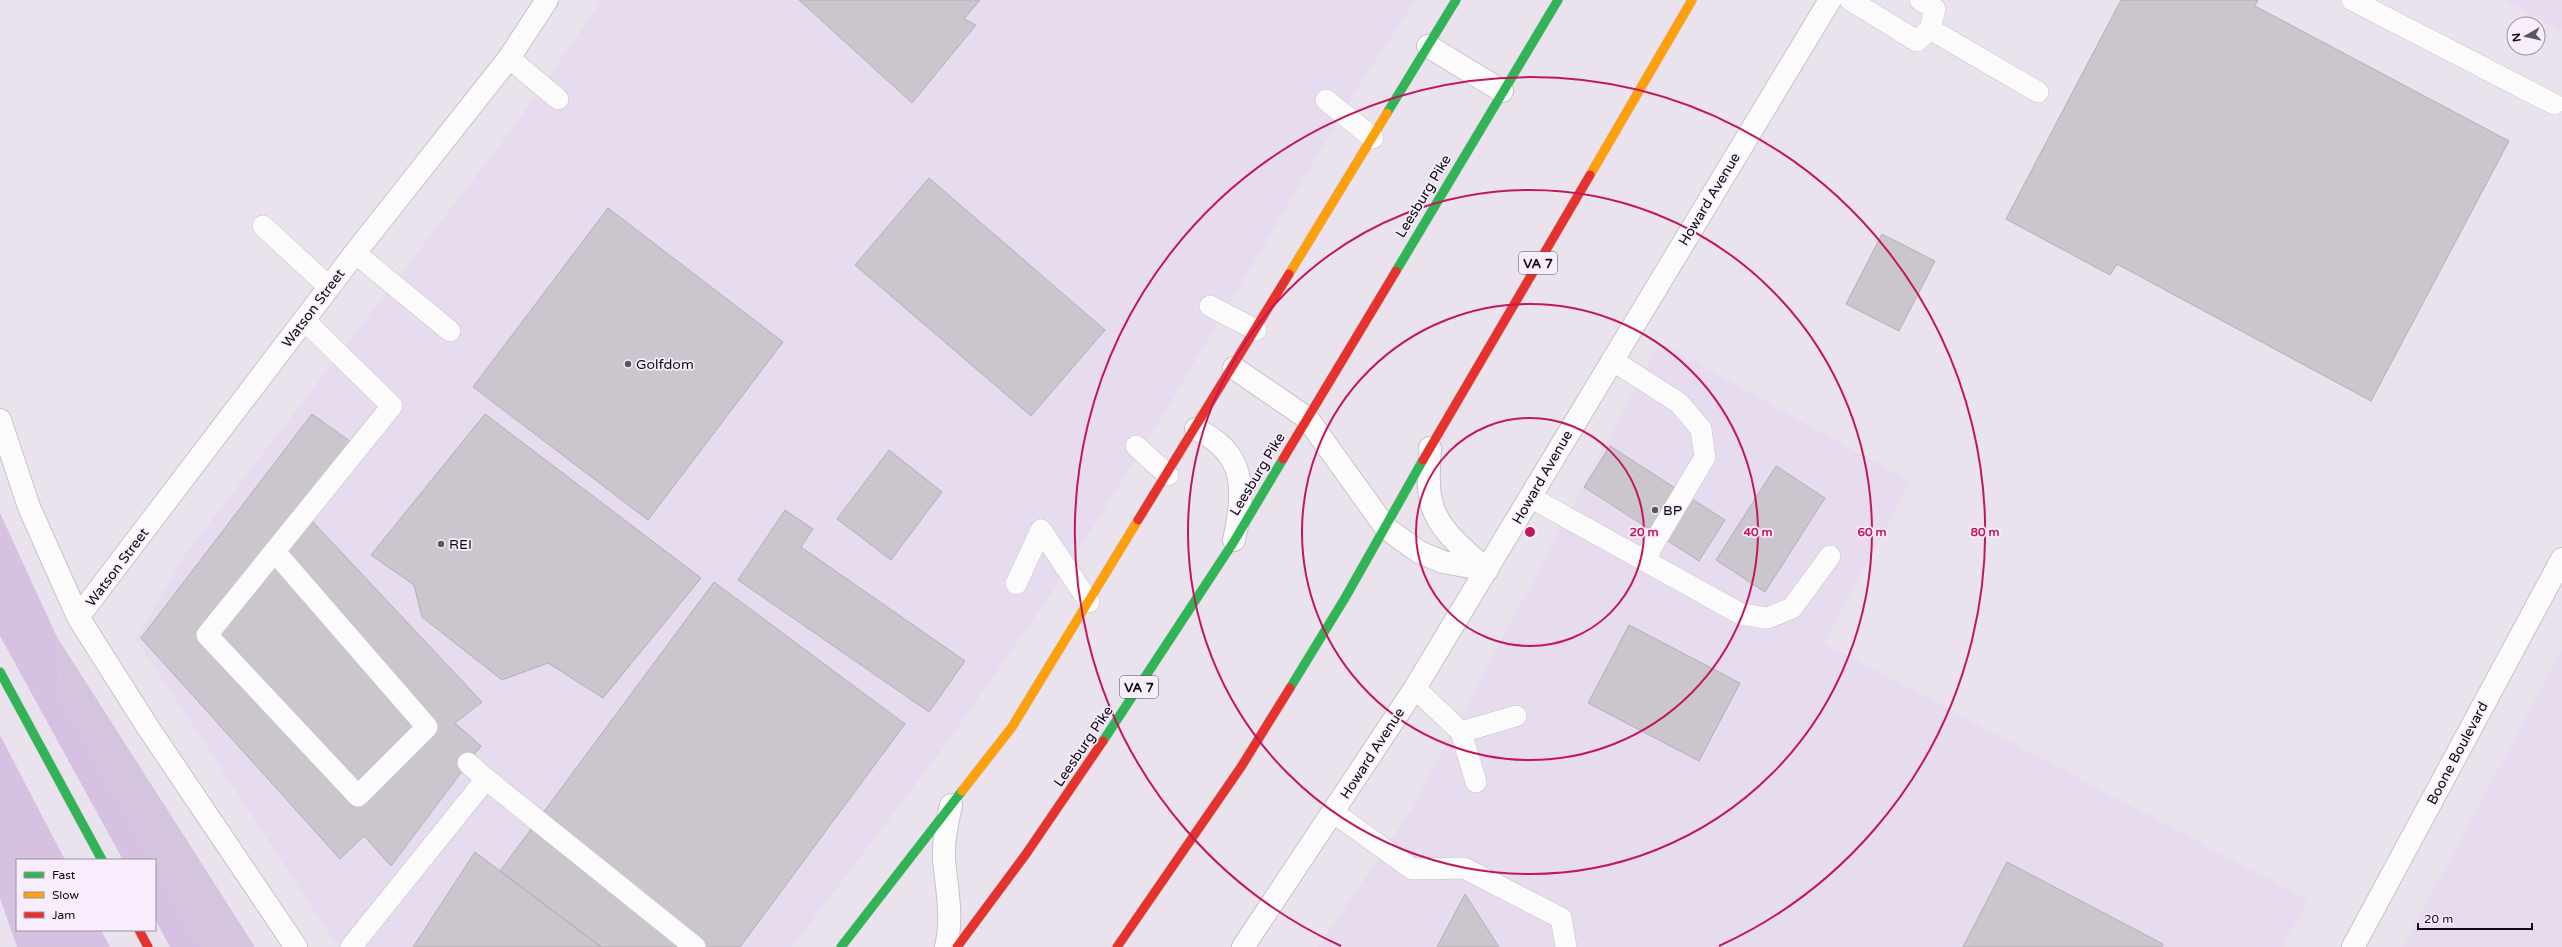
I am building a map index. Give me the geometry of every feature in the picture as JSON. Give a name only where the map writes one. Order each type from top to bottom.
[{"type":"main road","points":[[841,947],[1012,727],[1234,368],[1456,0]]},
{"type":"main road","name":"Leesburg Pike","points":[[957,947],[1026,854],[1118,719],[1233,543],[1306,418],[1558,0]]},
{"type":"main road","name":"VA 7","points":[[1117,947],[1241,767],[1386,528],[1430,448],[1692,0]]},
{"type":"main road","points":[[0,672],[101,859]]},
{"type":"main road","points":[[140,931],[148,947]]},
{"type":"street","name":"Watson Street","points":[[78,617],[355,253],[509,58],[547,0]]},
{"type":"street","name":"Howard Avenue","points":[[1243,947],[1415,688],[1830,0]]},
{"type":"street","points":[[1428,46],[1502,92]]},
{"type":"street","points":[[1234,368],[1306,418],[1386,528],[1419,552],[1443,562],[1487,570]]},
{"type":"street","points":[[0,420],[29,507],[78,617],[147,726],[296,947]]},
{"type":"street","points":[[1196,429],[1219,442],[1228,451],[1235,464],[1240,496],[1239,515],[1233,543]]},
{"type":"street","points":[[1430,448],[1431,502],[1439,521],[1454,540],[1487,570]]},
{"type":"street","name":"Boone Boulevard","points":[[2353,947],[2562,558]]},
{"type":"street","points":[[946,947],[951,914],[944,859],[945,832],[951,805]]},
{"type":"lane","points":[[1850,0],[1925,20],[2038,92]]},
{"type":"lane","points":[[2352,0],[2554,104]]},
{"type":"lane","points":[[509,58],[558,99]]},
{"type":"lane","points":[[1326,100],[1373,138]]},
{"type":"lane","points":[[263,226],[329,287]]},
{"type":"lane","points":[[355,253],[450,331]]},
{"type":"lane","points":[[1210,306],[1256,330]]},
{"type":"lane","points":[[275,552],[427,727],[358,796],[207,634],[392,406],[304,320]]},
{"type":"lane","points":[[1612,360],[1679,403],[1701,429],[1705,457],[1644,560]]},
{"type":"lane","points":[[1136,446],[1168,476]]},
{"type":"lane","points":[[1530,497],[1741,614],[1767,618],[1792,608],[1830,556]]},
{"type":"lane","points":[[1016,584],[1041,530],[1089,602]]},
{"type":"lane","points":[[1415,688],[1461,732],[1476,782]]},
{"type":"lane","points":[[1461,732],[1516,716]]},
{"type":"lane","points":[[468,763],[695,947]]},
{"type":"lane","points":[[351,947],[486,779]]},
{"type":"lane","points":[[1333,812],[1412,869],[1464,868],[1561,918],[1566,947]]},
{"type":"shaded area","points":[[602,0],[1416,0],[1361,82],[1165,412],[1047,600],[944,747],[792,947],[338,947],[136,639],[182,559],[515,125]]},
{"type":"shaded area","points":[[2503,0],[2562,0],[2562,31],[2546,23],[2546,16],[2533,16]]},
{"type":"shaded area","points":[[1660,342],[1910,482],[1824,643],[2308,900],[2283,947],[1318,947],[1410,812]]},
{"type":"shaded area","points":[[0,513],[57,637],[61,696],[152,859],[122,859],[0,636]]},
{"type":"shaded area","points":[[57,637],[255,947],[201,947],[156,866],[156,859],[152,859],[61,696]]},
{"type":"shaded area","points":[[2562,649],[2562,947],[2403,947]]},
{"type":"shaded area","points":[[0,735],[64,859],[16,859],[16,931],[102,931],[110,947],[17,947],[0,898]]},
{"type":"shaded area","points":[[156,866],[201,947],[170,947],[156,921]]},
{"type":"building","points":[[799,0],[980,0],[964,19],[976,25],[912,103]]},
{"type":"building","points":[[2121,0],[2258,0],[2255,6],[2509,141],[2371,401],[2117,264],[2110,275],[2006,219]]},
{"type":"building","points":[[929,178],[1105,330],[1031,416],[855,265]]},
{"type":"building","name":"Golfdom","points":[[608,208],[783,342],[648,520],[473,387]]},
{"type":"building","points":[[1882,234],[1935,261],[1899,331],[1846,304]]},
{"type":"building","points":[[312,414],[351,442],[298,506],[482,702],[455,723],[481,746],[391,866],[364,836],[340,859],[141,638]]},
{"type":"building","points":[[485,414],[701,578],[603,698],[548,663],[502,680],[422,617],[414,585],[371,555]]},
{"type":"building","points":[[1610,446],[1725,520],[1699,561],[1584,487]]},
{"type":"building","points":[[889,450],[942,492],[891,560],[837,519]]},
{"type":"building","points":[[1776,466],[1825,498],[1765,592],[1716,560]]},
{"type":"building","points":[[785,510],[813,529],[801,547],[965,661],[929,712],[738,580]]},
{"type":"building","points":[[714,582],[905,724],[740,947],[601,947],[500,871]]},
{"type":"building","points":[[1629,625],[1740,683],[1699,761],[1588,703]]},
{"type":"building","points":[[475,852],[500,871],[601,947],[413,947]]},
{"type":"building","points":[[2007,862],[2163,944],[2162,947],[1963,947]]},
{"type":"building","points":[[1465,894],[1499,947],[1437,947]]},
{"type":"traffic: fast","points":[[1387,113],[1456,0]]},
{"type":"traffic: fast","points":[[1396,271],[1558,0]]},
{"type":"traffic: fast","points":[[1103,741],[1233,543],[1283,459]]},
{"type":"traffic: fast","points":[[1290,688],[1345,598],[1423,460]]},
{"type":"traffic: fast","points":[[0,672],[101,859]]},
{"type":"traffic: fast","points":[[841,947],[962,791]]},
{"type":"traffic: slow","points":[[1590,175],[1692,0]]},
{"type":"traffic: slow","points":[[1289,274],[1387,113]]},
{"type":"traffic: slow","points":[[962,791],[1012,727],[1138,520]]},
{"type":"traffic: jam","points":[[1423,460],[1590,175]]},
{"type":"traffic: jam","points":[[1283,459],[1396,271]]},
{"type":"traffic: jam","points":[[1138,520],[1289,274]]},
{"type":"traffic: jam","points":[[1117,947],[1241,767],[1290,688]]},
{"type":"traffic: jam","points":[[957,947],[1026,854],[1103,741]]},
{"type":"traffic: jam","points":[[140,931],[148,947]]},
{"type":"place","name":"Golfdom","points":[[628,364]]},
{"type":"place","name":"BP","points":[[1655,510]]},
{"type":"place","name":"REI","points":[[441,544]]}]
